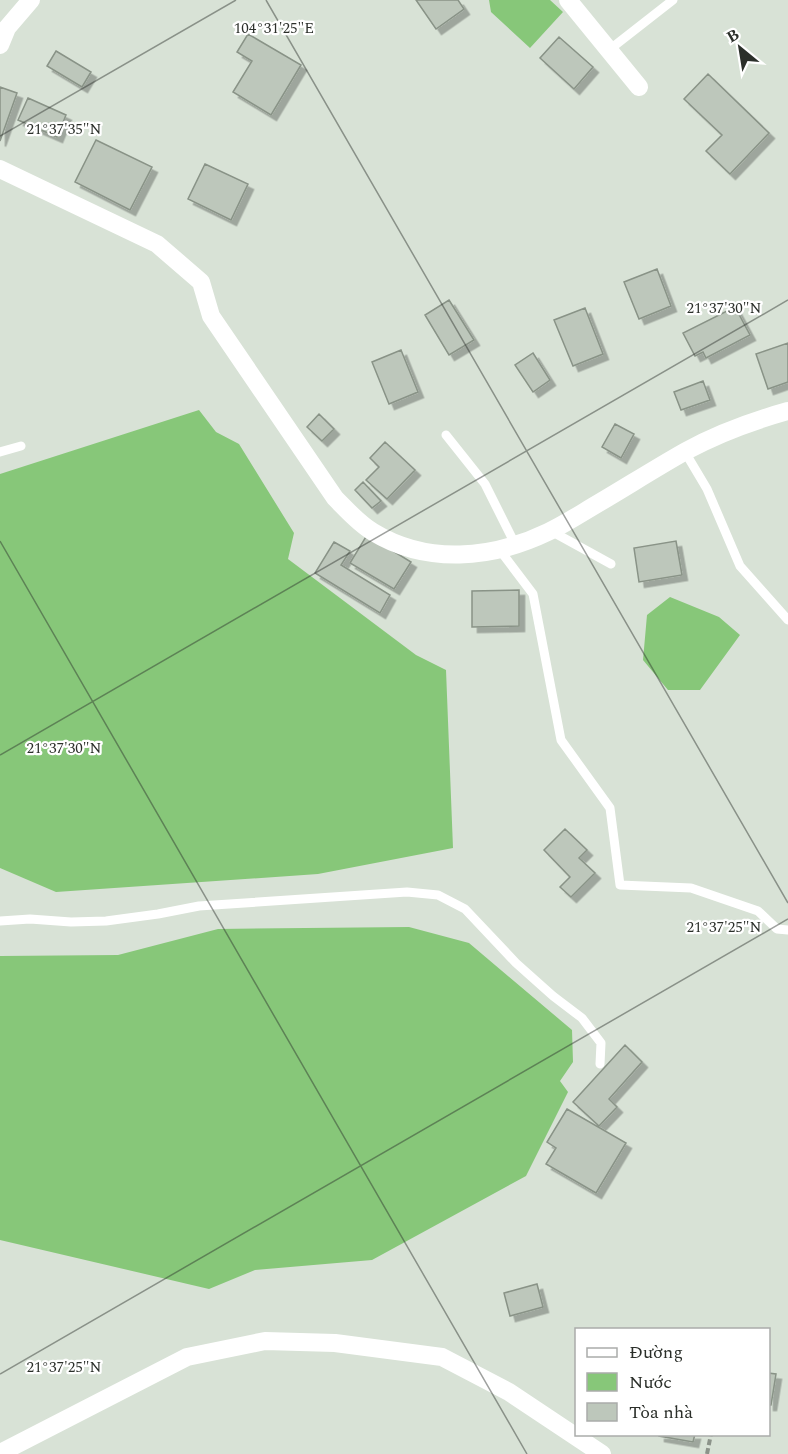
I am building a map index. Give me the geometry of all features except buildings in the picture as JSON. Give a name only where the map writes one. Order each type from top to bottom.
[{"type":"street","points":[[0,45],[7,28],[31,0]]},
{"type":"street","points":[[568,0],[639,87]]},
{"type":"street","points":[[0,169],[157,244],[201,282],[211,316],[335,498],[371,531],[394,543],[423,553],[449,556],[484,553],[551,531],[709,439],[750,422],[788,411]]},
{"type":"street","points":[[0,1453],[187,1356],[265,1341],[335,1343],[442,1357],[509,1392],[602,1454]]},
{"type":"lane","points":[[609,50],[673,0]]},
{"type":"lane","points":[[446,435],[485,484],[507,546],[534,594],[561,740],[610,808],[620,885],[691,888],[759,911],[777,929],[788,930]]},
{"type":"lane","points":[[0,452],[21,446]]},
{"type":"lane","points":[[685,452],[707,489],[740,566],[788,620]]},
{"type":"lane","points":[[551,531],[611,564]]},
{"type":"lane","points":[[0,921],[30,919],[71,922],[106,921],[199,906],[407,892],[438,895],[465,909],[516,963],[582,1018],[601,1043],[600,1064]]},
{"type":"path","points":[[707,1454],[711,1436]]},
{"type":"water","points":[[489,0],[550,0],[563,12],[530,48],[491,12]]},
{"type":"water","points":[[199,410],[216,432],[239,444],[294,533],[288,559],[416,655],[446,670],[453,848],[318,874],[56,892],[0,868],[0,474]]},
{"type":"water","points":[[670,597],[719,617],[740,635],[700,690],[668,690],[643,660],[647,615]]},
{"type":"water","points":[[409,927],[469,943],[572,1030],[573,1062],[560,1081],[568,1092],[526,1176],[372,1260],[255,1270],[209,1289],[0,1240],[0,956],[118,955],[218,929]]}]
